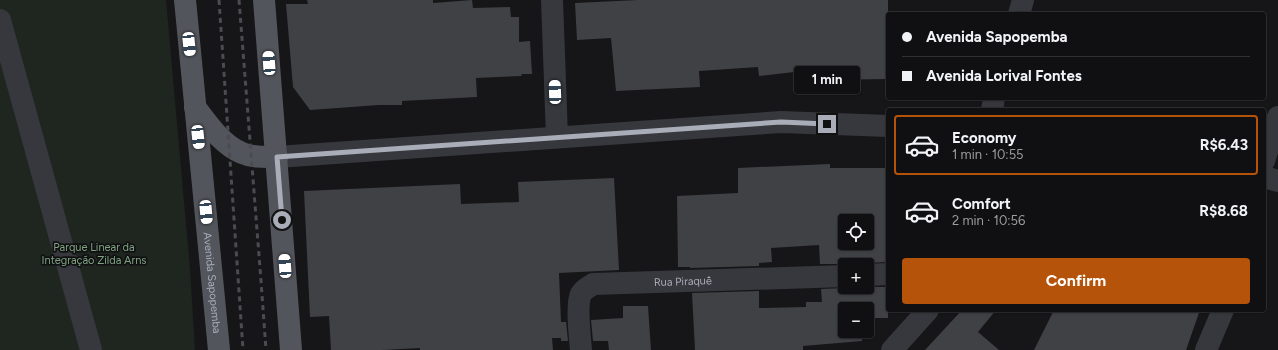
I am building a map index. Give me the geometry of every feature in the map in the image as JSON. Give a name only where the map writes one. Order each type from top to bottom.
[{"type":"main road","name":"Avenida Sapopemba","points":[[185,0],[219,350]]},
{"type":"main road","points":[[264,0],[291,350]]},
{"type":"main road","points":[[195,107],[214,132],[225,142],[242,153],[260,158],[277,157]]},
{"type":"street","points":[[552,0],[557,137]]},
{"type":"street","points":[[1020,12],[1024,0]]},
{"type":"street","points":[[0,20],[91,350]]},
{"type":"street","points":[[1266,154],[1278,117]]},
{"type":"street","points":[[277,157],[781,122],[886,126]]},
{"type":"street","points":[[1266,178],[1278,181]]},
{"type":"street","points":[[874,275],[886,274]]},
{"type":"street","name":"Rua Piraquê","points":[[581,350],[578,303],[581,295],[593,284],[838,276]]},
{"type":"street","points":[[892,350],[926,312]]},
{"type":"street","points":[[1206,350],[1222,312]]},
{"type":"green space","name":"Parque Linear da Integração Zilda Arns","points":[[0,0],[166,0],[190,269],[195,350],[0,350]]},
{"type":"building","points":[[307,0],[433,0],[433,3],[472,0],[473,8],[510,7],[511,17],[519,17],[519,42],[530,41],[532,74],[521,74],[522,76],[476,78],[477,97],[402,101],[402,105],[379,105],[310,110],[293,87],[286,4],[308,4]]},
{"type":"building","points":[[638,0],[888,0],[888,12],[886,12],[886,79],[820,80],[820,69],[759,76],[758,67],[699,71],[700,87],[616,91],[611,38],[577,40],[575,3]]},
{"type":"building","points":[[830,164],[830,168],[886,168],[886,262],[874,263],[874,258],[838,258],[838,264],[820,264],[819,245],[771,248],[772,262],[759,263],[759,266],[678,267],[677,196],[738,193],[738,168]]},
{"type":"building","points":[[614,178],[619,270],[559,273],[561,322],[566,322],[568,341],[561,341],[561,338],[552,338],[553,350],[420,350],[420,348],[331,350],[329,316],[310,317],[304,191],[460,184],[461,204],[519,202],[518,182]]},
{"type":"building","points":[[874,287],[886,287],[886,312],[888,312],[888,318],[874,318],[874,302],[838,302],[838,338],[862,338],[862,341],[803,346],[803,350],[695,350],[692,293],[759,291],[759,308],[806,307],[806,302],[822,302],[821,289],[838,288],[838,294],[874,294]]},
{"type":"building","points":[[623,306],[648,306],[651,350],[609,350],[608,341],[593,341],[591,320],[623,318]]},
{"type":"building","points":[[960,312],[994,312],[978,332],[999,350],[925,350]]},
{"type":"building","points":[[1053,312],[1199,312],[1186,350],[1034,350]]},
{"type":"railway","points":[[219,0],[243,350]]},
{"type":"railway","points":[[239,0],[266,350]]},
{"type":"route","points":[[282,220],[278,186],[277,157],[781,122],[827,124]]}]
